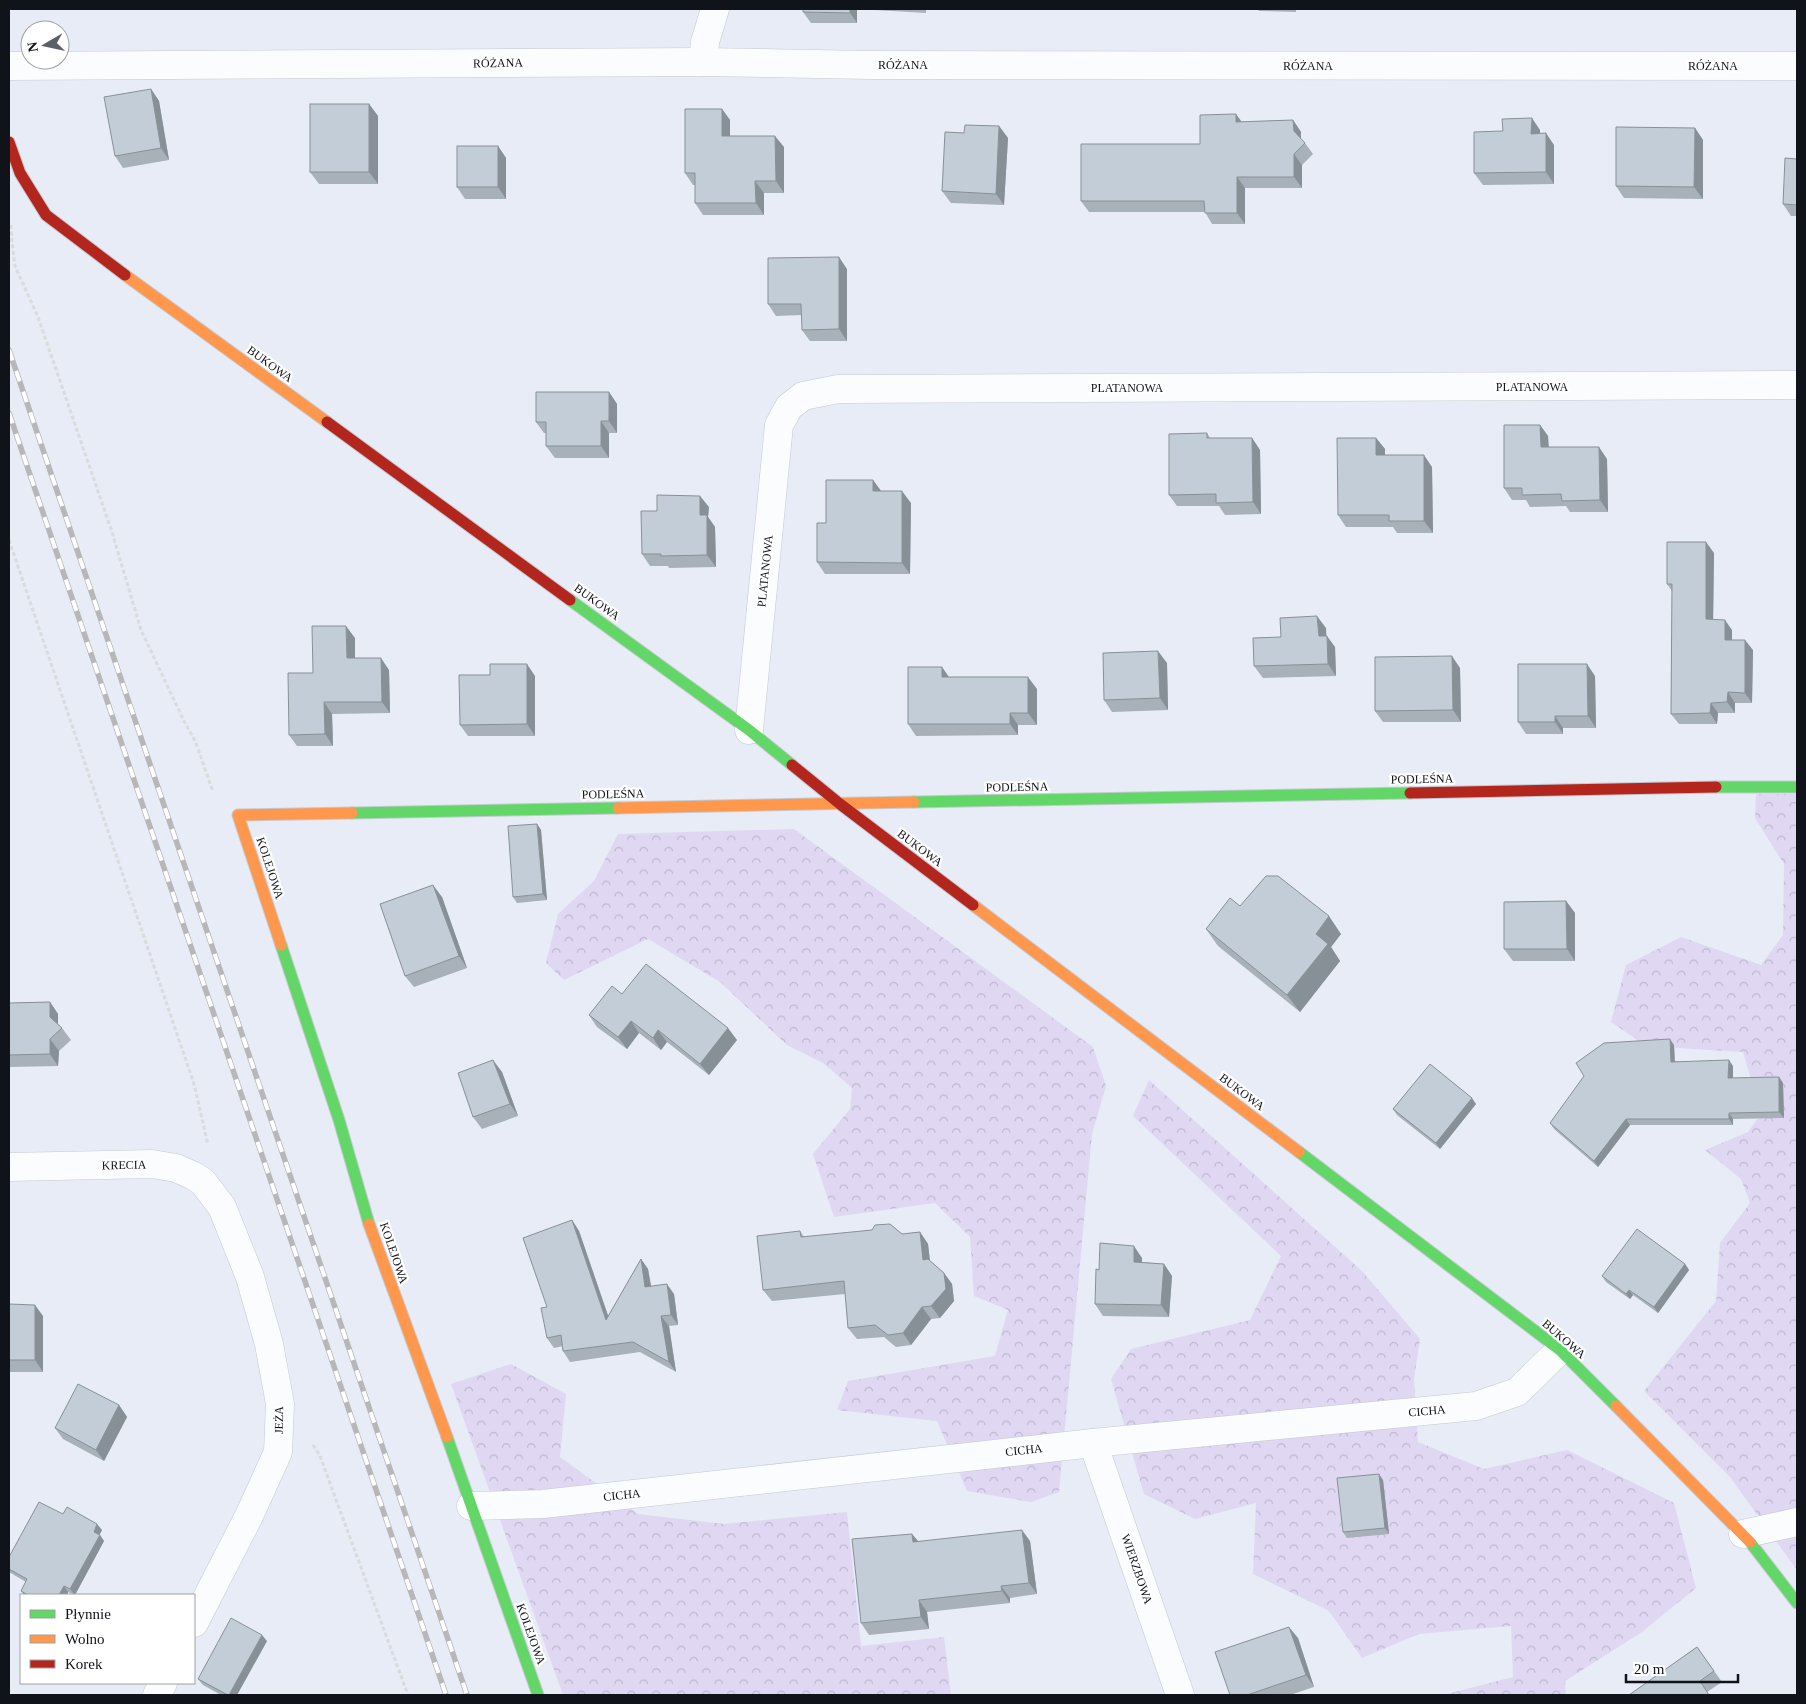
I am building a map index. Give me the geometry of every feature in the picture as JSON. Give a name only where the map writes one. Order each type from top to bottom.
[{"type":"street","points":[[703,62],[705,42],[716,9]]},
{"type":"street","name":"RÓŻANA","points":[[9,66],[703,62],[879,65],[1797,66]]},
{"type":"street","name":"BUKOWA","points":[[9,142],[20,173],[46,215],[84,245],[750,730],[840,804],[1560,1350],[1743,1534],[1797,1603]]},
{"type":"street","name":"PLATANOWA","points":[[750,730],[779,425],[789,407],[803,396],[838,389],[1797,385]]},
{"type":"street","name":"PODLEŚNA","points":[[238,814],[1724,787],[1797,788]]},
{"type":"street","name":"KOLEJOWA","points":[[238,814],[336,1111],[347,1153],[396,1302],[411,1336],[538,1695]]},
{"type":"street","name":"KRECIA","points":[[9,1167],[152,1164],[176,1168],[203,1182],[222,1207]]},
{"type":"street","name":"JEŻA","points":[[195,1621],[249,1516],[278,1452],[280,1404],[269,1344],[250,1277],[222,1207]]},
{"type":"street","name":"CICHA","points":[[470,1506],[543,1504],[1093,1442],[1476,1406],[1518,1392],[1560,1350]]},
{"type":"street","name":"WIERZBOWA","points":[[1093,1442],[1180,1695]]},
{"type":"street","points":[[1743,1534],[1797,1522]]},
{"type":"path","points":[[20,173],[11,220],[15,266],[38,317],[106,513],[141,630],[196,743],[213,794],[238,814]]},
{"type":"path","points":[[9,540],[194,1084],[209,1150]]},
{"type":"path","points":[[310,1440],[320,1456],[408,1695]]},
{"type":"green space","points":[[1756,794],[1797,794],[1797,1570],[1730,1477],[1644,1391],[1716,1301],[1720,1243],[1750,1203],[1741,1179],[1705,1150],[1748,1132],[1761,1114],[1743,1052],[1646,1046],[1611,1022],[1626,965],[1681,937],[1761,965],[1783,935],[1784,864],[1755,818]]},
{"type":"green space","points":[[794,829],[1093,1047],[1106,1086],[1092,1134],[1059,1492],[1031,1502],[967,1491],[937,1421],[837,1410],[848,1381],[995,1356],[1008,1310],[974,1296],[970,1237],[935,1203],[834,1217],[813,1154],[850,1109],[852,1088],[823,1063],[787,1045],[720,982],[648,939],[564,980],[546,963],[558,914],[594,881],[618,834]]},
{"type":"green space","points":[[1149,1080],[1362,1271],[1420,1339],[1414,1379],[1418,1442],[1484,1469],[1567,1450],[1674,1503],[1696,1588],[1642,1632],[1565,1681],[1566,1695],[1443,1695],[1513,1677],[1511,1626],[1419,1634],[1362,1658],[1329,1611],[1253,1574],[1256,1503],[1195,1519],[1144,1494],[1111,1379],[1131,1349],[1250,1320],[1281,1256],[1133,1116]]},
{"type":"green space","points":[[511,1364],[566,1394],[560,1457],[638,1514],[724,1524],[847,1512],[861,1646],[944,1637],[951,1695],[563,1695],[451,1384]]},
{"type":"building","points":[[803,9],[850,9],[850,13],[803,12]]},
{"type":"building","points":[[151,89],[161,148],[115,156],[104,97]]},
{"type":"building","points":[[310,104],[369,104],[369,172],[310,172]]},
{"type":"building","points":[[685,109],[722,109],[722,136],[775,136],[776,181],[755,181],[756,203],[695,203],[695,173],[685,173]]},
{"type":"building","points":[[1236,114],[1236,122],[1293,120],[1294,131],[1305,143],[1294,154],[1294,177],[1237,177],[1237,213],[1205,213],[1204,201],[1081,201],[1081,144],[1200,144],[1200,115]]},
{"type":"building","points":[[1532,118],[1531,134],[1546,133],[1546,172],[1474,173],[1474,132],[1503,131],[1502,119]]},
{"type":"building","points":[[965,125],[999,126],[996,194],[942,191],[945,132],[964,133]]},
{"type":"building","points":[[1616,127],[1695,128],[1694,187],[1616,186]]},
{"type":"building","points":[[457,146],[498,146],[498,187],[457,187]]},
{"type":"building","points":[[1785,158],[1797,159],[1797,205],[1783,204]]},
{"type":"building","points":[[839,257],[839,329],[802,330],[801,304],[768,304],[768,258]]},
{"type":"building","points":[[536,392],[609,392],[609,421],[601,421],[601,446],[546,446],[546,422],[536,422]]},
{"type":"building","points":[[1504,425],[1540,425],[1541,447],[1599,447],[1600,500],[1562,501],[1561,494],[1522,495],[1522,488],[1504,488]]},
{"type":"building","points":[[1207,433],[1207,438],[1252,438],[1253,502],[1216,503],[1216,494],[1169,495],[1169,434]]},
{"type":"building","points":[[1337,438],[1376,438],[1376,455],[1424,455],[1424,521],[1389,521],[1389,515],[1338,515]]},
{"type":"building","points":[[826,480],[873,480],[873,491],[902,491],[902,563],[817,562],[817,523],[826,523]]},
{"type":"building","points":[[657,495],[700,496],[700,515],[707,515],[707,555],[661,556],[661,554],[642,554],[641,511],[657,511]]},
{"type":"building","points":[[1667,542],[1706,542],[1706,619],[1725,620],[1725,640],[1745,640],[1745,693],[1728,692],[1727,702],[1711,703],[1710,713],[1671,714],[1672,584],[1667,584]]},
{"type":"building","points":[[1317,616],[1319,636],[1327,636],[1328,664],[1254,666],[1253,638],[1281,637],[1280,618]]},
{"type":"building","points":[[312,626],[346,626],[347,658],[381,658],[382,702],[324,702],[325,734],[289,735],[288,673],[313,673]]},
{"type":"building","points":[[1158,651],[1160,698],[1104,700],[1103,653]]},
{"type":"building","points":[[1452,656],[1453,710],[1375,711],[1375,657]]},
{"type":"building","points":[[490,664],[527,664],[527,724],[460,725],[459,675],[490,675]]},
{"type":"building","points":[[1518,664],[1587,664],[1588,716],[1555,716],[1555,722],[1518,722]]},
{"type":"building","points":[[908,667],[942,667],[942,677],[1028,677],[1028,713],[1010,713],[1010,724],[908,724]]},
{"type":"building","points":[[537,824],[543,894],[513,897],[508,826]]},
{"type":"building","points":[[1266,876],[1278,876],[1329,916],[1316,934],[1328,944],[1287,995],[1206,929],[1230,898],[1240,906]]},
{"type":"building","points":[[433,885],[459,956],[405,976],[380,904]]},
{"type":"building","points":[[1566,901],[1567,949],[1504,949],[1504,902]]},
{"type":"building","points":[[646,964],[728,1028],[700,1064],[658,1030],[653,1038],[631,1021],[618,1037],[589,1015],[612,986],[622,994]]},
{"type":"building","points":[[50,1002],[50,1017],[62,1028],[50,1039],[50,1054],[9,1055],[9,1003]]},
{"type":"building","points":[[1670,1039],[1671,1062],[1729,1060],[1728,1078],[1779,1077],[1779,1112],[1729,1113],[1729,1119],[1626,1119],[1594,1161],[1550,1123],[1584,1076],[1576,1063],[1604,1043]]},
{"type":"building","points":[[493,1060],[510,1104],[473,1117],[458,1073]]},
{"type":"building","points":[[1430,1064],[1472,1098],[1436,1143],[1393,1109]]},
{"type":"building","points":[[572,1220],[606,1320],[641,1259],[645,1287],[667,1284],[671,1315],[661,1316],[669,1362],[633,1342],[563,1351],[561,1335],[547,1338],[541,1308],[547,1307],[523,1238]]},
{"type":"building","points":[[890,1224],[902,1234],[920,1232],[923,1260],[928,1259],[944,1273],[946,1289],[931,1306],[922,1307],[903,1333],[888,1335],[875,1325],[848,1328],[844,1281],[763,1290],[757,1236],[800,1231],[801,1237],[872,1230],[875,1225]]},
{"type":"building","points":[[1637,1229],[1685,1264],[1654,1307],[1629,1290],[1626,1294],[1602,1276]]},
{"type":"building","points":[[1100,1243],[1134,1246],[1134,1262],[1164,1264],[1161,1305],[1095,1304],[1096,1269],[1099,1270]]},
{"type":"building","points":[[9,1304],[35,1305],[35,1360],[9,1360]]},
{"type":"building","points":[[78,1384],[119,1405],[96,1450],[55,1428]]},
{"type":"building","points":[[1379,1474],[1385,1528],[1343,1532],[1337,1478]]},
{"type":"building","points":[[39,1502],[63,1514],[67,1507],[97,1524],[94,1532],[100,1535],[70,1589],[64,1586],[60,1594],[26,1594],[21,1591],[27,1579],[9,1569],[9,1557]]},
{"type":"building","points":[[1022,1530],[1029,1583],[1001,1586],[1002,1591],[919,1600],[921,1617],[861,1623],[852,1539],[912,1534],[913,1542]]},
{"type":"building","points":[[231,1618],[262,1635],[228,1695],[198,1679]]},
{"type":"building","points":[[1289,1627],[1306,1675],[1247,1695],[1230,1695],[1215,1652]]},
{"type":"building","points":[[1697,1647],[1714,1671],[1700,1681],[1709,1695],[1629,1695]]},
{"type":"railway","points":[[9,350],[467,1695]]},
{"type":"railway","points":[[9,413],[446,1695]]},
{"type":"traffic: fast","points":[[570,600],[749,730],[792,765]]},
{"type":"traffic: fast","points":[[1716,787],[1797,787]]},
{"type":"traffic: fast","points":[[914,802],[1410,793]]},
{"type":"traffic: fast","points":[[352,813],[618,808]]},
{"type":"traffic: fast","points":[[281,945],[339,1120],[369,1224]]},
{"type":"traffic: fast","points":[[1299,1152],[1560,1350],[1616,1406]]},
{"type":"traffic: fast","points":[[447,1437],[538,1695]]},
{"type":"traffic: fast","points":[[1750,1542],[1797,1603]]},
{"type":"traffic: slow","points":[[125,275],[327,422]]},
{"type":"traffic: slow","points":[[618,808],[914,802]]},
{"type":"traffic: slow","points":[[281,945],[238,815],[352,813]]},
{"type":"traffic: slow","points":[[973,905],[1299,1152]]},
{"type":"traffic: slow","points":[[369,1224],[447,1437]]},
{"type":"traffic: slow","points":[[1616,1406],[1750,1542]]},
{"type":"traffic: jam","points":[[9,142],[20,173],[46,215],[125,275]]},
{"type":"traffic: jam","points":[[327,422],[570,600]]},
{"type":"traffic: jam","points":[[792,765],[973,905]]},
{"type":"traffic: jam","points":[[1410,793],[1716,787]]}]
